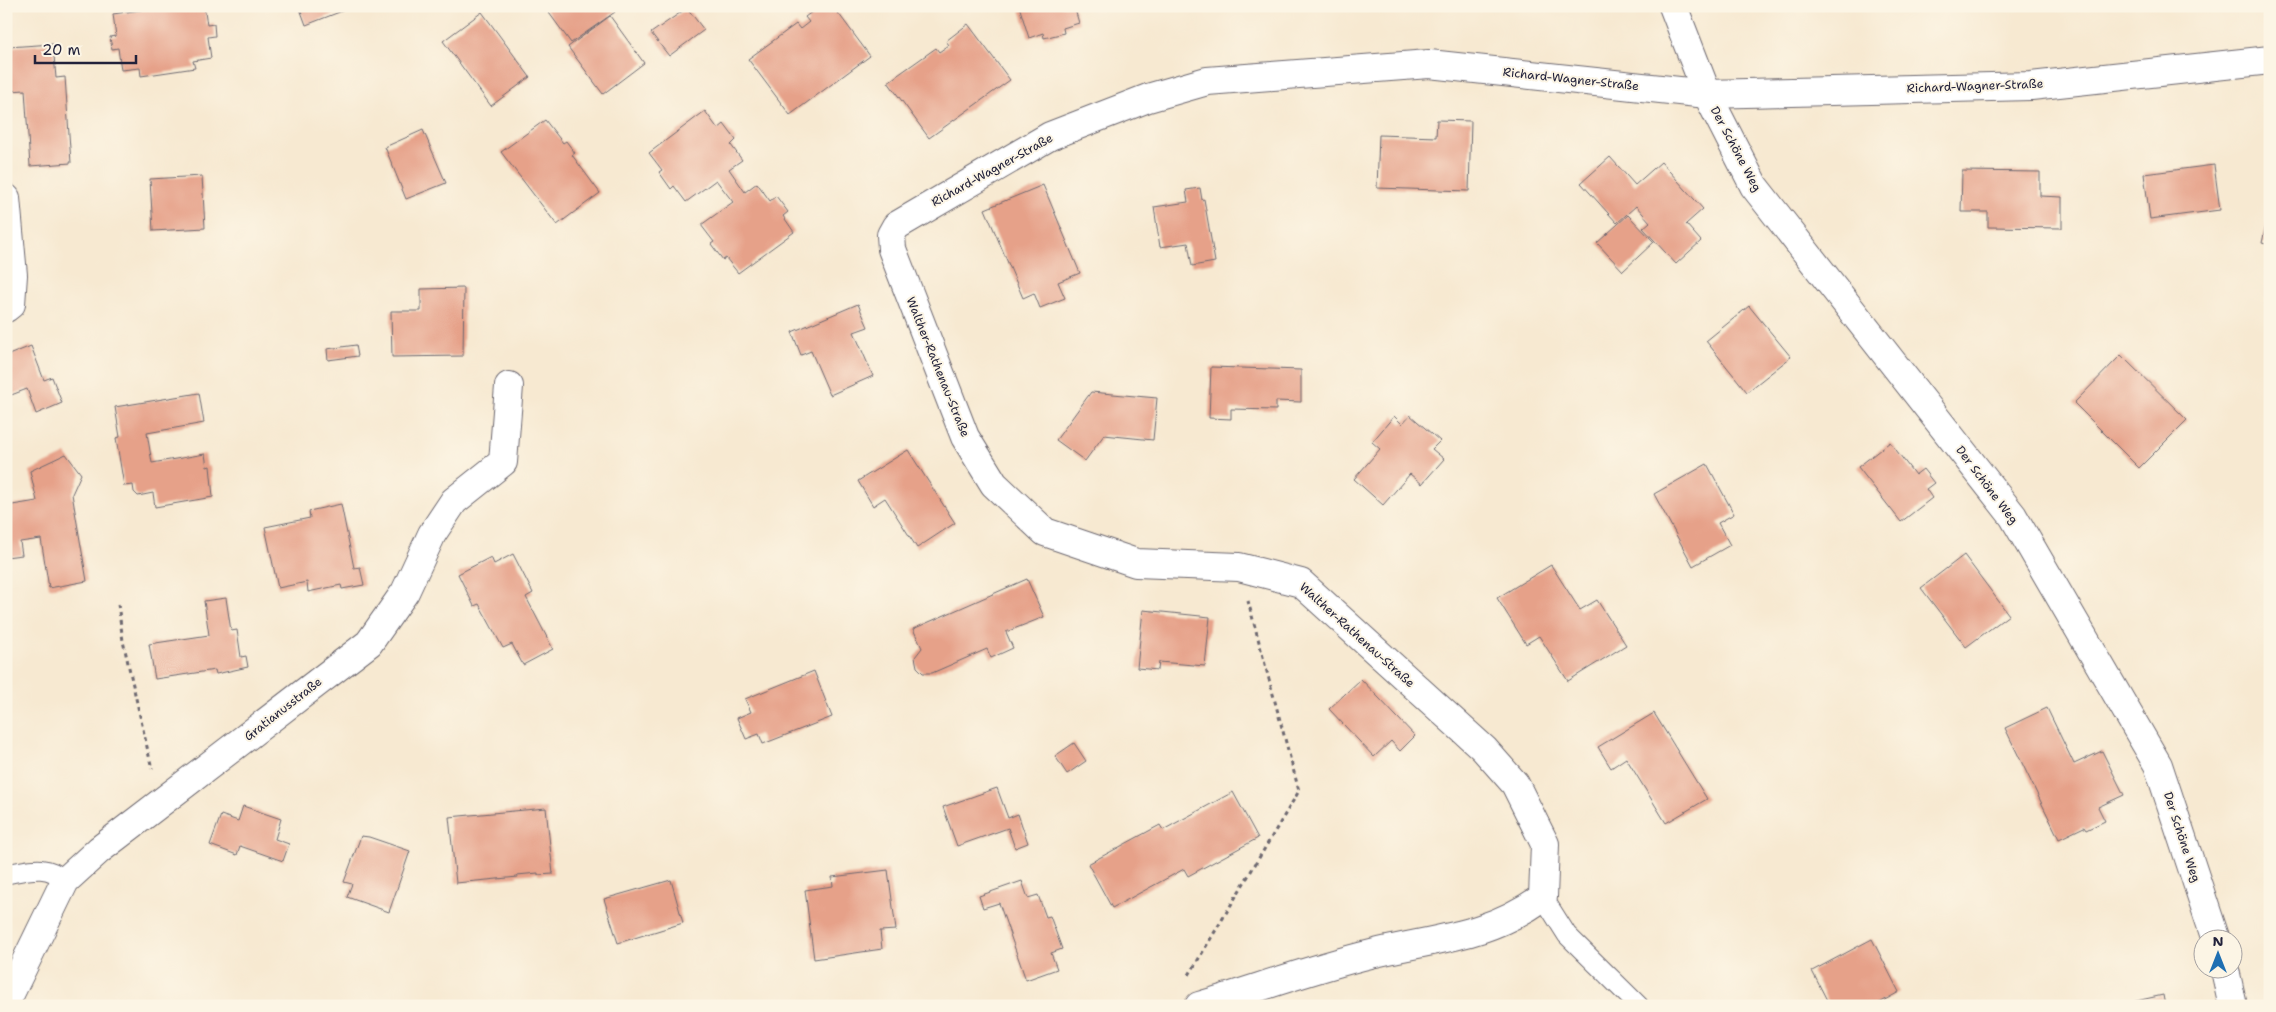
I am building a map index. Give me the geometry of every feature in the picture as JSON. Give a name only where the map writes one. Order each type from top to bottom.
[{"type":"street","name":"Der Schöne Weg","points":[[1673,6],[1707,94],[1754,186],[2012,516],[2158,765],[2213,930]]},
{"type":"street","name":"Richard-Wagner-Straße","points":[[904,220],[1050,136],[1148,98],[1207,81],[1429,64],[1707,94],[2031,86],[2270,60]]},
{"type":"street","points":[[6,198],[13,275],[11,304],[6,308]]},
{"type":"street","name":"Walther-Rathenau-Straße","points":[[904,220],[896,226],[891,235],[892,249],[965,437],[994,484],[1045,532],[1136,563],[1239,567],[1301,583],[1484,749],[1516,784],[1545,844],[1542,897]]},
{"type":"street","name":"Gratianusstraße","points":[[6,1002],[65,881],[99,850],[369,642],[405,592],[432,534],[454,501],[503,462],[509,386]]},
{"type":"street","points":[[1199,1006],[1370,954],[1484,929],[1519,914],[1542,897]]},
{"type":"street","points":[[2227,980],[2233,1006]]},
{"type":"lane","points":[[6,874],[40,869],[56,872],[65,881]]},
{"type":"lane","points":[[1542,897],[1566,935],[1639,1006]]},
{"type":"path","points":[[1186,981],[1299,791],[1239,567]]},
{"type":"path","points":[[118,604],[123,641],[160,804]]},
{"type":"building","points":[[147,6],[204,6],[207,25],[214,24],[215,36],[208,37],[211,58],[193,61],[195,68],[141,76],[140,68],[121,70],[118,48],[112,49],[110,37],[116,36],[113,14],[147,9]]},
{"type":"building","points":[[299,6],[355,6],[306,25]]},
{"type":"building","points":[[544,6],[611,6],[615,12],[571,43]]},
{"type":"building","points":[[820,6],[833,6],[870,56],[790,115],[748,59],[796,24],[800,29],[809,22],[805,17]]},
{"type":"building","points":[[1019,6],[1074,6],[1079,23],[1063,28],[1064,33],[1044,38],[1043,33],[1029,38]]},
{"type":"building","points":[[687,8],[704,30],[669,56],[651,33]]},
{"type":"building","points":[[482,12],[530,77],[491,106],[443,41]]},
{"type":"building","points":[[610,16],[644,63],[603,94],[568,47]]},
{"type":"building","points":[[968,24],[1010,80],[929,138],[888,82],[936,48],[939,52],[949,45],[946,41]]},
{"type":"building","points":[[53,44],[56,78],[65,77],[71,163],[30,166],[25,90],[11,91],[8,47]]},
{"type":"building","points":[[705,111],[718,129],[724,124],[736,140],[731,145],[742,160],[729,169],[745,192],[757,183],[770,201],[776,196],[788,212],[783,216],[794,232],[738,273],[726,258],[723,260],[711,244],[714,242],[701,225],[733,202],[716,180],[686,202],[674,186],[671,189],[659,172],[662,170],[649,153]]},
{"type":"building","points":[[545,120],[563,143],[566,141],[575,153],[572,155],[600,193],[557,225],[501,152]]},
{"type":"building","points":[[1437,120],[1471,121],[1469,191],[1377,188],[1379,135],[1436,137]]},
{"type":"building","points":[[423,130],[446,183],[406,199],[385,147]]},
{"type":"building","points":[[1610,157],[1635,185],[1661,162],[1703,209],[1686,224],[1701,241],[1676,264],[1643,228],[1650,222],[1636,206],[1617,223],[1581,183]]},
{"type":"building","points":[[2214,165],[2220,210],[2150,219],[2144,174]]},
{"type":"building","points":[[1962,171],[2040,172],[2040,196],[2062,197],[2062,228],[1988,227],[1988,212],[1961,212]]},
{"type":"building","points":[[202,176],[205,228],[153,231],[150,179]]},
{"type":"building","points":[[1043,185],[1080,273],[1058,282],[1065,298],[1040,308],[1034,293],[1023,298],[985,209]]},
{"type":"building","points":[[1200,188],[1202,200],[1204,199],[1215,262],[1192,266],[1188,243],[1160,247],[1154,207],[1188,202],[1186,190]]},
{"type":"building","points":[[2270,211],[2270,245],[2262,243]]},
{"type":"building","points":[[1628,215],[1654,242],[1623,271],[1597,243]]},
{"type":"building","points":[[464,288],[463,356],[392,357],[391,311],[421,311],[421,289]]},
{"type":"building","points":[[858,304],[868,327],[854,332],[873,376],[830,395],[811,351],[801,355],[792,332]]},
{"type":"building","points":[[1749,306],[1791,357],[1747,392],[1706,341]]},
{"type":"building","points":[[356,345],[358,356],[328,360],[327,349]]},
{"type":"building","points":[[31,346],[44,380],[52,377],[62,403],[36,414],[27,389],[6,397],[6,356]]},
{"type":"building","points":[[2121,355],[2187,420],[2139,468],[2074,403]]},
{"type":"building","points":[[1211,367],[1301,370],[1301,402],[1276,401],[1276,410],[1231,409],[1231,419],[1209,418]]},
{"type":"building","points":[[1091,392],[1157,398],[1153,440],[1104,435],[1085,461],[1056,440]]},
{"type":"building","points":[[199,393],[204,423],[147,433],[152,463],[205,454],[207,467],[210,466],[213,497],[155,507],[153,493],[138,496],[134,492],[133,485],[124,486],[116,438],[120,437],[115,407]]},
{"type":"building","points":[[1410,415],[1440,441],[1432,449],[1444,459],[1422,484],[1410,474],[1383,505],[1354,479],[1380,449],[1372,442],[1394,416],[1402,424]]},
{"type":"building","points":[[1890,442],[1915,475],[1923,469],[1934,483],[1926,489],[1932,498],[1901,522],[1858,467]]},
{"type":"building","points":[[908,450],[955,523],[917,548],[885,498],[873,506],[858,481]]},
{"type":"building","points":[[66,454],[81,474],[72,494],[87,581],[49,588],[41,539],[20,542],[22,555],[6,557],[6,506],[37,501],[30,471]]},
{"type":"building","points":[[1707,464],[1734,514],[1718,523],[1730,545],[1693,566],[1654,494]]},
{"type":"building","points":[[341,504],[354,568],[360,567],[364,585],[342,589],[341,585],[308,592],[307,582],[278,588],[265,527],[310,518],[309,511]]},
{"type":"building","points":[[513,554],[533,593],[526,597],[553,649],[523,665],[512,644],[503,648],[479,604],[474,606],[458,574],[491,557],[494,564]]},
{"type":"building","points":[[1964,555],[2009,615],[1966,647],[1921,588]]},
{"type":"building","points":[[1551,565],[1580,610],[1597,600],[1626,645],[1568,681],[1539,636],[1526,644],[1497,598]]},
{"type":"building","points":[[1027,579],[1044,617],[1006,632],[1013,648],[991,658],[987,649],[932,673],[923,673],[917,667],[915,657],[922,648],[913,629]]},
{"type":"building","points":[[226,598],[231,631],[237,630],[241,657],[246,656],[248,667],[216,674],[215,670],[155,679],[149,644],[209,635],[204,601]]},
{"type":"building","points":[[1143,610],[1210,617],[1205,666],[1159,662],[1158,670],[1137,668]]},
{"type":"building","points":[[814,671],[832,717],[763,744],[759,734],[746,739],[737,718],[751,712],[745,699]]},
{"type":"building","points":[[1361,679],[1415,736],[1400,751],[1391,741],[1374,757],[1329,709]]},
{"type":"building","points":[[2047,708],[2074,764],[2102,751],[2124,795],[2098,807],[2105,821],[2086,830],[2084,827],[2059,839],[2005,728]]},
{"type":"building","points":[[1654,713],[1707,799],[1666,823],[1626,758],[1611,768],[1598,747]]},
{"type":"building","points":[[1074,743],[1086,761],[1067,774],[1055,756]]},
{"type":"building","points":[[997,788],[1008,818],[1018,814],[1028,843],[1015,848],[1008,828],[957,846],[943,807]]},
{"type":"building","points":[[1233,792],[1258,838],[1188,876],[1184,869],[1112,908],[1088,864],[1160,825],[1163,830]]},
{"type":"building","points":[[243,806],[281,819],[275,839],[289,844],[283,861],[240,846],[237,855],[210,845],[221,815],[238,821]]},
{"type":"building","points":[[546,808],[553,874],[538,875],[538,873],[517,875],[518,877],[456,883],[449,817]]},
{"type":"building","points":[[361,836],[410,851],[389,912],[347,897],[352,884],[344,882]]},
{"type":"building","points":[[888,870],[896,930],[880,931],[882,949],[814,959],[805,890],[833,886],[832,877]]},
{"type":"building","points":[[671,880],[683,923],[618,943],[604,899]]},
{"type":"building","points":[[1022,881],[1028,898],[1038,895],[1046,917],[1050,916],[1062,949],[1051,953],[1057,969],[1026,980],[999,903],[983,908],[979,896]]},
{"type":"building","points":[[1872,939],[1899,992],[1874,1006],[1830,1006],[1812,971]]},
{"type":"building","points":[[2163,995],[2165,1006],[2124,1006],[2123,1004]]}]
